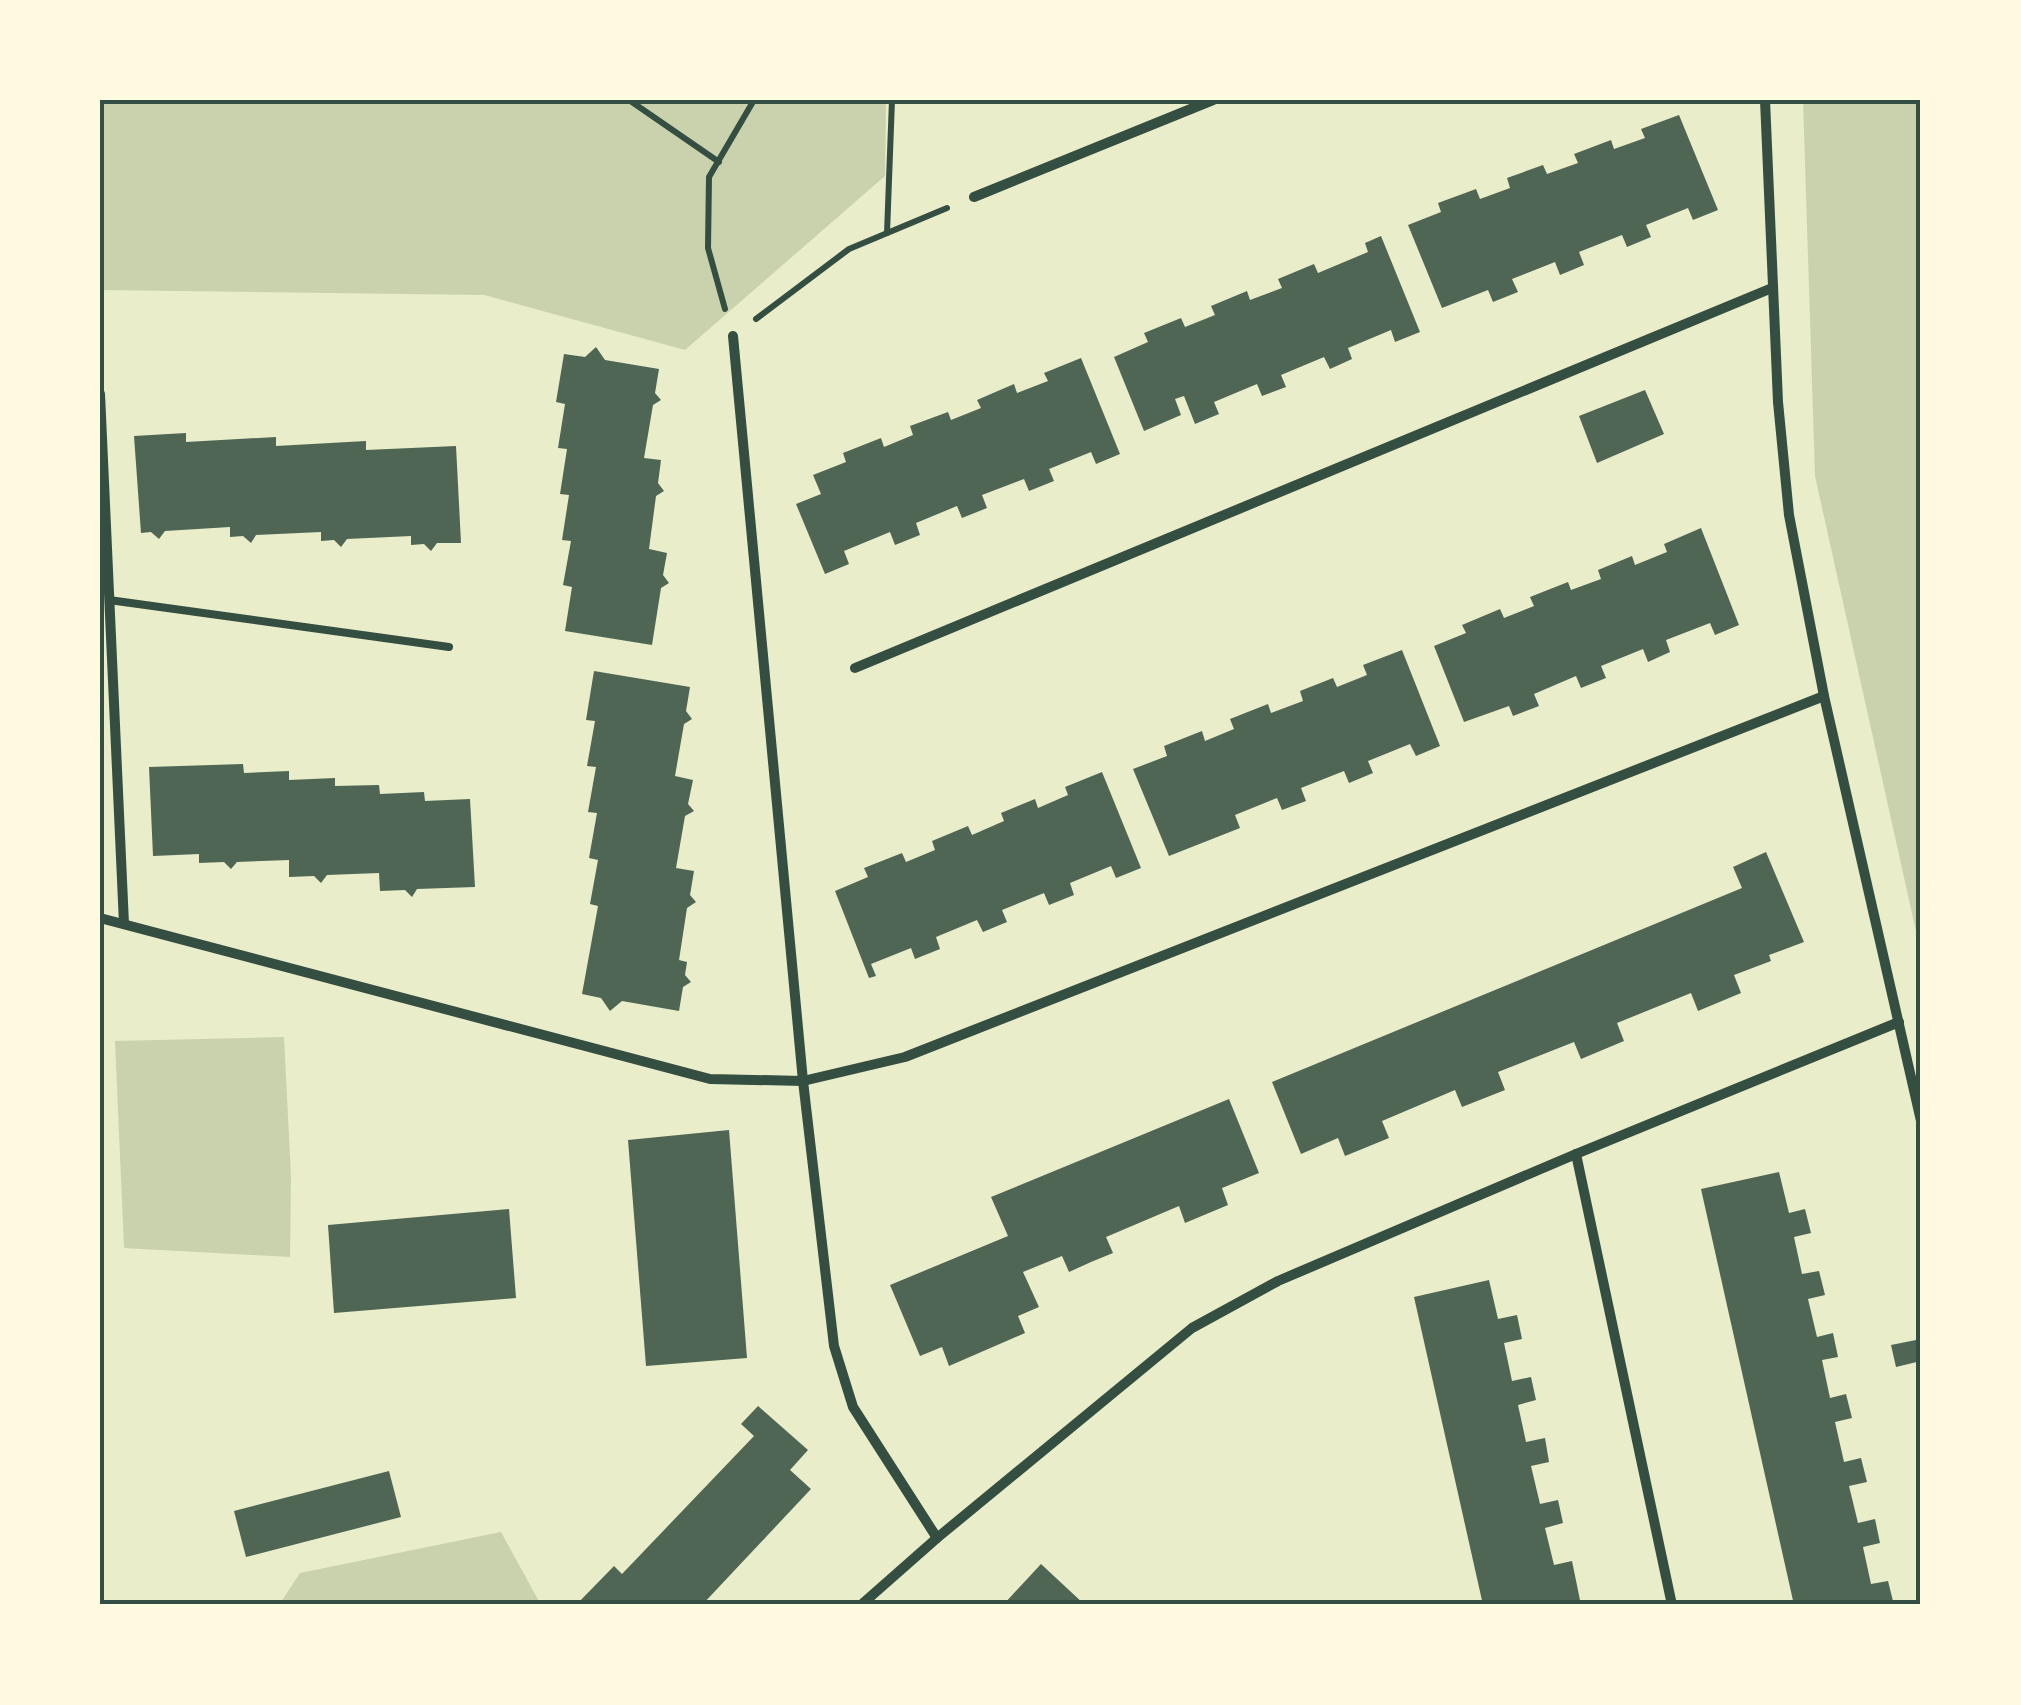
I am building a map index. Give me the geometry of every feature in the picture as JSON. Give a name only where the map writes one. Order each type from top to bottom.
[{"type":"street","points":[[974,197],[1213,100]]},
{"type":"street","points":[[1765,100],[1778,402],[1789,515],[1824,696],[1921,1121]]},
{"type":"street","points":[[856,668],[1772,288]]},
{"type":"street","points":[[733,336],[804,1082],[834,1346],[853,1408],[937,1538]]},
{"type":"street","points":[[100,394],[124,924]]},
{"type":"street","points":[[100,918],[710,1078],[804,1082],[905,1057],[1824,696]]},
{"type":"street","points":[[861,1605],[1192,1328],[1278,1281],[1899,1022]]},
{"type":"street","points":[[1576,1154],[1672,1605]]},
{"type":"lane","points":[[109,600],[449,647]]},
{"type":"path","points":[[629,100],[718,162]]},
{"type":"path","points":[[754,100],[709,177],[708,248],[733,336],[849,249],[974,197]]},
{"type":"path","points":[[887,233],[892,100]]},
{"type":"green space","points":[[100,100],[886,100],[885,176],[685,350],[484,295],[100,290]]},
{"type":"green space","points":[[1803,100],[1921,100],[1921,954],[1815,476]]},
{"type":"green space","points":[[284,1037],[291,1177],[290,1257],[124,1248],[115,1041]]},
{"type":"green space","points":[[501,1532],[541,1605],[279,1605],[300,1573]]},
{"type":"building","points":[[1679,115],[1718,210],[1693,220],[1688,208],[1646,225],[1651,237],[1627,247],[1622,235],[1579,252],[1584,265],[1560,275],[1555,262],[1512,279],[1518,292],[1493,302],[1488,290],[1442,308],[1408,225],[1441,212],[1438,203],[1476,189],[1480,199],[1510,188],[1507,178],[1543,165],[1547,174],[1578,163],[1574,154],[1611,140],[1614,149],[1645,138],[1641,129]]},
{"type":"building","points":[[1381,236],[1420,332],[1395,342],[1391,330],[1348,348],[1352,359],[1330,369],[1324,357],[1281,375],[1286,387],[1262,396],[1257,384],[1214,402],[1219,414],[1195,424],[1184,396],[1175,399],[1181,415],[1144,431],[1114,357],[1148,342],[1144,333],[1181,318],[1185,327],[1215,315],[1211,306],[1247,291],[1250,300],[1282,288],[1278,279],[1314,264],[1318,273],[1368,252],[1365,243]]},
{"type":"building","points":[[596,347],[605,360],[659,369],[655,393],[661,400],[653,405],[644,458],[661,460],[658,483],[664,491],[656,496],[649,549],[667,553],[663,575],[669,583],[661,588],[652,645],[565,631],[572,587],[563,585],[571,541],[562,540],[569,495],[560,494],[567,449],[558,448],[565,404],[556,402],[564,354],[585,357]]},
{"type":"building","points":[[1081,358],[1120,454],[1096,464],[1091,452],[1049,469],[1054,481],[1029,491],[1024,479],[982,495],[987,508],[962,518],[957,506],[916,523],[920,535],[895,545],[890,532],[844,551],[849,564],[825,574],[796,504],[821,494],[813,475],[846,462],[843,453],[881,438],[884,447],[913,435],[910,426],[948,412],[951,420],[981,408],[977,400],[1014,384],[1017,393],[1048,381],[1044,373]]},
{"type":"building","points":[[1645,390],[1664,434],[1597,463],[1579,416]]},
{"type":"building","points":[[186,433],[186,442],[276,437],[276,446],[366,441],[366,450],[456,446],[461,543],[437,543],[431,551],[424,544],[411,545],[411,536],[347,539],[341,547],[334,540],[321,541],[321,532],[256,535],[251,543],[243,536],[230,537],[230,527],[165,531],[159,539],[151,532],[141,533],[134,436]]},
{"type":"building","points":[[1701,528],[1739,625],[1715,635],[1710,623],[1666,640],[1670,652],[1648,662],[1643,649],[1601,666],[1606,678],[1581,688],[1576,676],[1534,694],[1539,706],[1513,716],[1509,706],[1464,722],[1434,646],[1466,633],[1462,625],[1500,609],[1504,618],[1534,606],[1530,597],[1568,582],[1571,590],[1601,579],[1598,570],[1632,556],[1635,565],[1667,552],[1664,544]]},
{"type":"building","points":[[1402,650],[1440,746],[1416,756],[1410,744],[1368,761],[1373,773],[1349,783],[1344,771],[1301,788],[1306,801],[1282,810],[1277,798],[1235,815],[1240,828],[1169,856],[1133,769],[1167,756],[1164,746],[1202,731],[1205,741],[1234,729],[1230,719],[1268,704],[1271,713],[1303,701],[1300,691],[1333,678],[1337,687],[1367,675],[1363,665]]},
{"type":"building","points":[[594,671],[690,687],[686,711],[692,719],[684,724],[675,776],[693,780],[688,804],[694,811],[685,816],[676,868],[694,871],[690,895],[696,902],[687,908],[679,960],[687,962],[685,975],[691,982],[683,987],[679,1011],[622,1001],[610,1011],[601,998],[582,994],[598,906],[590,904],[598,860],[589,858],[597,813],[588,812],[596,767],[587,766],[595,721],[586,720]]},
{"type":"building","points":[[243,764],[244,773],[289,771],[289,780],[335,778],[335,786],[379,785],[380,794],[424,792],[425,801],[470,799],[475,887],[417,889],[412,897],[405,890],[380,891],[379,873],[327,875],[321,883],[314,876],[289,877],[289,860],[237,862],[231,869],[224,862],[199,863],[199,854],[153,856],[149,767]]},
{"type":"building","points":[[1102,772],[1141,868],[1116,878],[1111,866],[1070,883],[1074,895],[1049,905],[1044,893],[1002,910],[1007,922],[983,932],[977,920],[936,937],[940,949],[915,959],[911,948],[871,964],[876,976],[869,978],[835,891],[868,877],[864,868],[902,853],[906,862],[935,850],[932,841],[968,826],[972,835],[1004,821],[1001,813],[1035,799],[1038,808],[1068,795],[1065,787]]},
{"type":"building","points":[[1766,852],[1804,942],[1769,955],[1771,961],[1734,975],[1741,993],[1698,1011],[1691,993],[1617,1023],[1624,1041],[1581,1059],[1574,1042],[1498,1072],[1505,1090],[1462,1107],[1455,1090],[1382,1121],[1389,1138],[1345,1156],[1338,1138],[1301,1154],[1272,1082],[1742,888],[1733,867]]},
{"type":"building","points":[[1229,1099],[1259,1173],[1222,1188],[1228,1205],[1185,1223],[1179,1206],[1106,1237],[1113,1253],[1069,1272],[1062,1256],[1023,1272],[1039,1307],[1018,1316],[1025,1333],[949,1366],[942,1347],[920,1356],[890,1285],[1008,1236],[991,1197]]},
{"type":"building","points":[[729,1130],[747,1358],[646,1366],[628,1140]]},
{"type":"building","points":[[1779,1172],[1789,1213],[1805,1209],[1811,1233],[1794,1237],[1802,1274],[1819,1271],[1825,1295],[1808,1299],[1817,1337],[1833,1333],[1838,1357],[1822,1360],[1830,1398],[1846,1394],[1852,1418],[1835,1422],[1844,1462],[1861,1458],[1867,1482],[1849,1486],[1858,1523],[1875,1519],[1880,1543],[1863,1547],[1871,1584],[1888,1581],[1894,1605],[1794,1605],[1701,1189]]},
{"type":"building","points":[[509,1209],[516,1298],[334,1313],[328,1225]]},
{"type":"building","points":[[1489,1280],[1498,1319],[1517,1315],[1522,1339],[1504,1343],[1512,1381],[1531,1377],[1536,1400],[1518,1405],[1526,1442],[1545,1438],[1549,1462],[1531,1466],[1540,1504],[1558,1500],[1563,1523],[1545,1528],[1554,1565],[1572,1561],[1581,1605],[1483,1605],[1414,1297]]},
{"type":"building","points":[[1921,1339],[1921,1361],[1896,1367],[1891,1345]]},
{"type":"building","points":[[758,1406],[808,1450],[790,1470],[811,1489],[702,1605],[576,1605],[614,1566],[622,1574],[754,1436],[741,1424]]},
{"type":"building","points":[[389,1471],[401,1517],[246,1557],[234,1511]]},
{"type":"building","points":[[1041,1564],[1085,1605],[1003,1605]]}]
